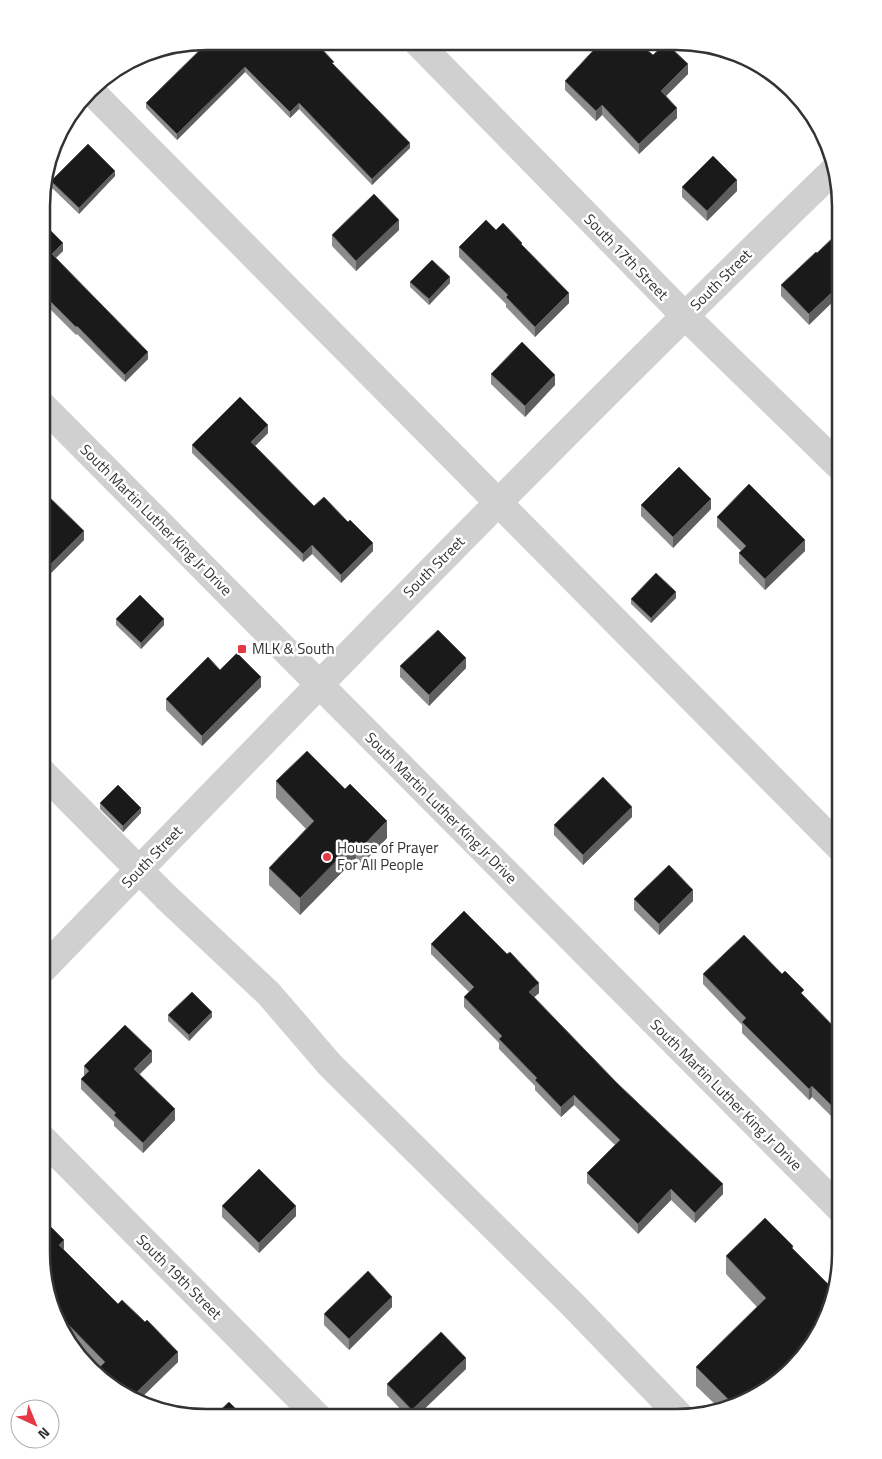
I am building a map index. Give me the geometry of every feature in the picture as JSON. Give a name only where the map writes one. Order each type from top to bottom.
[{"type":"street","name":"South 17th Street","points":[[425,50],[684,316],[832,459]]},
{"type":"street","points":[[96,96],[832,841]]},
{"type":"street","name":"South Street","points":[[50,962],[318,684],[684,316],[829,175]]},
{"type":"street","name":"South Martin Luther King Jr Drive","points":[[50,413],[832,1201]]},
{"type":"street","points":[[50,780],[139,870],[269,994],[330,1065],[572,1304],[673,1409]]},
{"type":"street","name":"South 19th Street","points":[[50,1146],[310,1409]]},
{"type":"building","points":[[200,50],[323,50],[334,62],[332,63],[410,143],[372,179],[299,103],[290,112],[245,67],[177,134],[146,103]]},
{"type":"building","points":[[594,50],[647,50],[653,55],[658,50],[673,50],[688,64],[661,91],[677,108],[639,144],[602,105],[596,111],[565,81]]},
{"type":"building","points":[[88,144],[115,171],[79,208],[52,182]]},
{"type":"building","points":[[713,156],[737,180],[707,211],[682,187]]},
{"type":"building","points":[[374,194],[399,220],[356,261],[332,235]]},
{"type":"building","points":[[486,220],[496,230],[503,223],[569,293],[535,327],[506,297],[508,295],[459,247]]},
{"type":"building","points":[[50,230],[63,243],[52,254],[148,352],[125,375],[50,301]]},
{"type":"building","points":[[832,239],[832,292],[809,314],[781,285]]},
{"type":"building","points":[[432,260],[450,277],[429,299],[410,282]]},
{"type":"building","points":[[522,342],[555,375],[525,406],[491,374]]},
{"type":"building","points":[[240,397],[268,425],[251,442],[314,506],[324,497],[348,522],[350,520],[373,543],[341,575],[312,545],[303,554],[192,445]]},
{"type":"building","points":[[679,467],[711,499],[673,537],[641,505]]},
{"type":"building","points":[[749,484],[805,540],[765,579],[739,553],[746,546],[717,517]]},
{"type":"building","points":[[50,498],[84,531],[50,565]]},
{"type":"building","points":[[656,573],[676,592],[651,618],[631,599]]},
{"type":"building","points":[[140,595],[164,619],[141,643],[116,619]]},
{"type":"building","points":[[438,630],[466,658],[429,695],[400,666]]},
{"type":"building","points":[[237,653],[261,677],[202,736],[166,699],[208,657],[220,670]]},
{"type":"building","points":[[307,751],[345,789],[350,784],[387,821],[362,847],[356,841],[300,898],[269,868],[314,821],[276,781]]},
{"type":"building","points":[[603,777],[632,807],[583,855],[554,825]]},
{"type":"building","points":[[118,785],[141,808],[123,826],[100,803]]},
{"type":"building","points":[[669,865],[693,890],[659,924],[634,899]]},
{"type":"building","points":[[464,911],[507,954],[510,952],[539,983],[529,992],[617,1083],[723,1184],[695,1213],[671,1189],[638,1224],[587,1173],[620,1140],[574,1095],[561,1107],[535,1080],[537,1078],[499,1039],[502,1036],[464,997],[474,987],[431,944]]},
{"type":"building","points":[[744,935],[782,974],[785,971],[804,990],[801,993],[832,1025],[832,1106],[812,1086],[809,1089],[742,1022],[746,1018],[703,974]]},
{"type":"building","points":[[192,992],[212,1012],[189,1035],[168,1015]]},
{"type":"building","points":[[125,1025],[152,1051],[134,1069],[175,1109],[143,1143],[81,1079],[89,1071],[84,1066]]},
{"type":"building","points":[[259,1169],[296,1206],[259,1243],[222,1206]]},
{"type":"building","points":[[765,1218],[829,1285],[824,1303],[816,1322],[800,1348],[771,1377],[754,1388],[728,1399],[696,1367],[766,1298],[726,1256]]},
{"type":"building","points":[[50,1226],[64,1240],[59,1245],[118,1304],[122,1300],[145,1322],[147,1320],[178,1352],[137,1392],[111,1377],[100,1367],[105,1362],[68,1324],[58,1303],[50,1263]]},
{"type":"building","points":[[368,1271],[392,1297],[349,1339],[324,1314]]},
{"type":"building","points":[[441,1332],[466,1358],[413,1409],[387,1384]]},
{"type":"building","points":[[229,1402],[236,1409],[222,1409]]},
{"type":"place","name":"MLK & South","points":[[242,649]]},
{"type":"place","name":"House of Prayer For All People","points":[[327,857]]}]
